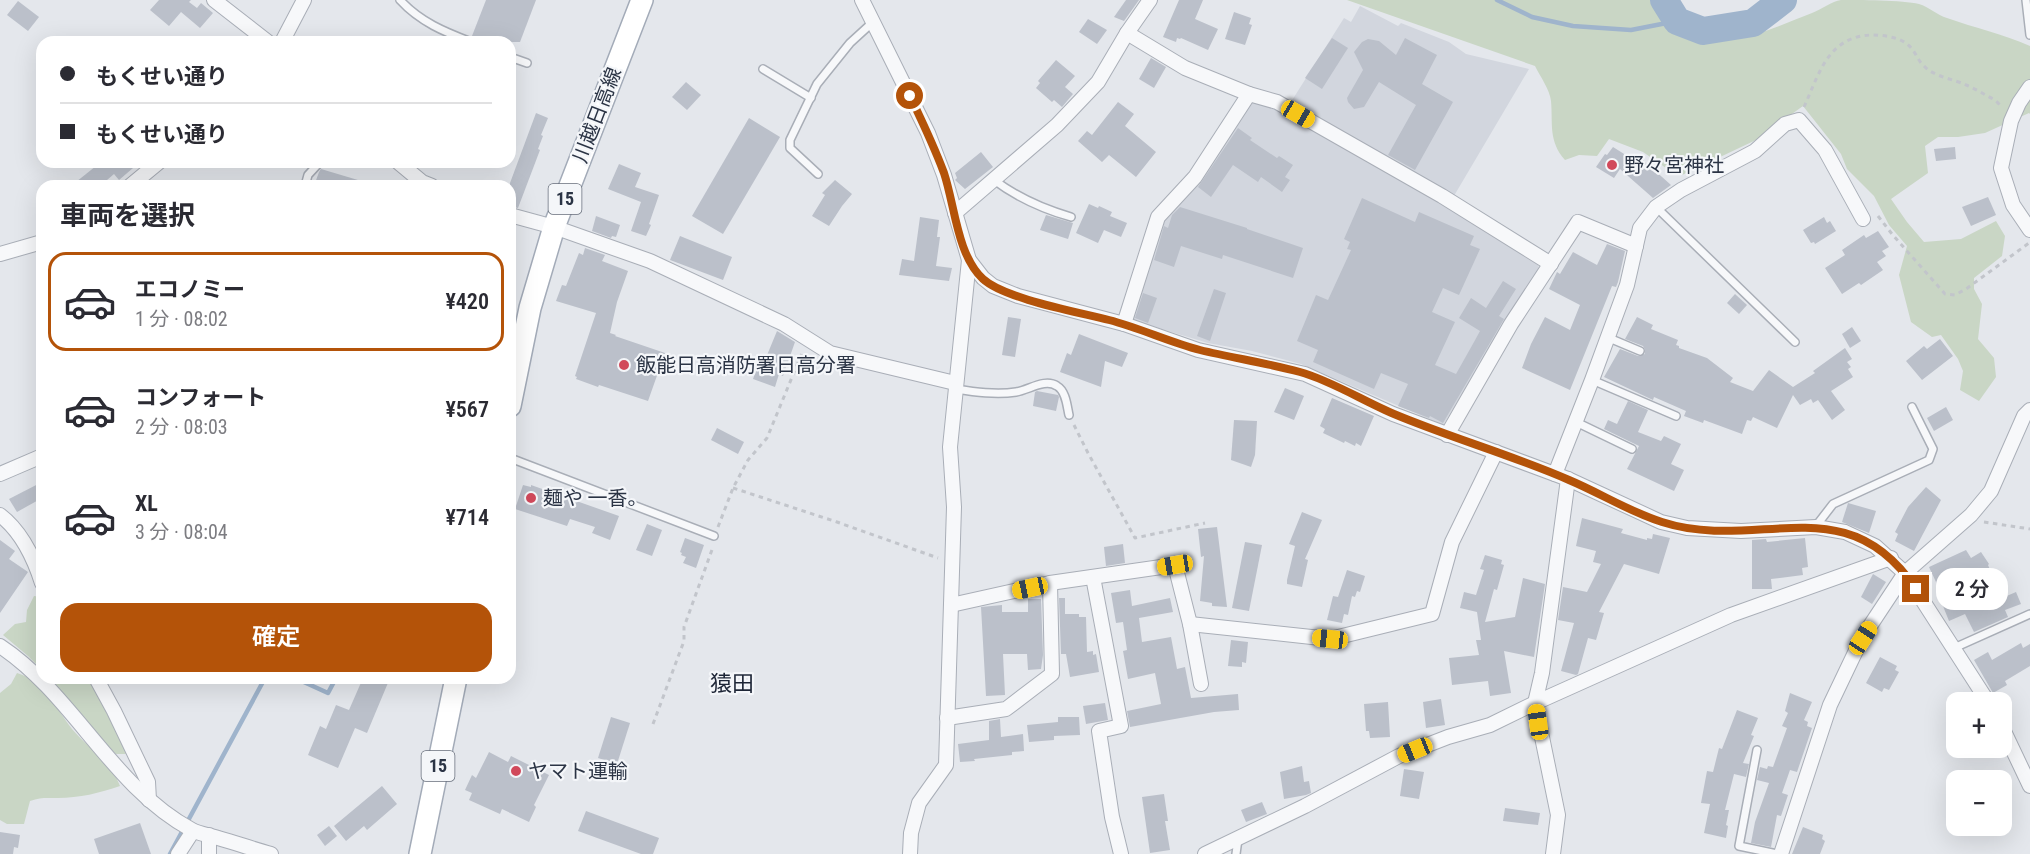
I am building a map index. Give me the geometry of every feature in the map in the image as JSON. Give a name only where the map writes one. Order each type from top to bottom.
[{"type":"main road","name":"川越日高線","points":[[516,363],[554,226],[642,0]]},
{"type":"main road","name":"15","points":[[420,854],[455,684]]},
{"type":"street","points":[[214,0],[260,36]]},
{"type":"street","points":[[285,36],[304,0]]},
{"type":"street","points":[[862,0],[928,133],[944,175],[969,260],[983,278],[993,286],[1010,293],[1124,324],[1198,350],[1305,374],[1393,414],[1568,479],[1660,522],[1687,528],[1741,531],[1816,527],[1845,532],[1875,546],[1905,573],[1982,692]]},
{"type":"street","points":[[955,213],[1058,125],[1098,82],[1150,0]]},
{"type":"street","points":[[1127,33],[1185,68],[1249,94],[1277,102],[1442,196],[1551,264]]},
{"type":"street","points":[[2030,87],[2011,121],[2001,168],[2013,205],[2030,230]]},
{"type":"street","points":[[1124,324],[1158,217],[1195,177],[1249,94]]},
{"type":"street","points":[[1554,474],[1609,338],[1627,285],[1641,228],[1656,207],[1681,190],[1755,152],[1785,124],[1799,120],[1825,150],[1869,215]]},
{"type":"street","points":[[137,180],[152,168]]},
{"type":"street","points":[[405,168],[420,180]]},
{"type":"street","points":[[516,216],[554,226],[650,261],[784,324],[830,353],[955,386]]},
{"type":"street","points":[[1447,435],[1511,324],[1578,222],[1636,246]]},
{"type":"street","points":[[0,254],[36,244]]},
{"type":"street","points":[[910,854],[911,833],[919,803],[946,765],[954,507],[950,447],[969,260]]},
{"type":"street","points":[[1781,854],[1830,705],[1863,638],[1905,573],[1971,515],[1991,490],[2024,416],[2030,410]]},
{"type":"street","points":[[1190,624],[1330,639],[1432,614],[1452,542],[1496,452]]},
{"type":"street","points":[[0,474],[36,459]]},
{"type":"street","points":[[1552,854],[1558,815],[1535,703],[1542,674],[1568,479]]},
{"type":"street","points":[[0,515],[9,522],[36,563]]},
{"type":"street","points":[[1205,854],[1305,806],[1399,756],[1448,737],[1490,725],[1731,615],[1891,558]]},
{"type":"street","points":[[951,606],[1050,583],[1175,565],[1190,624],[1201,684]]},
{"type":"street","points":[[1093,578],[1121,726],[1098,731],[1112,816],[1121,854]]},
{"type":"street","points":[[947,717],[1006,709],[1053,674],[1050,583]]},
{"type":"street","points":[[0,646],[36,675]]},
{"type":"street","points":[[44,684],[125,777],[149,800],[193,831],[271,854]]},
{"type":"street","points":[[99,684],[148,782],[149,800]]},
{"type":"street","points":[[2012,748],[2030,786]]},
{"type":"street","points":[[178,854],[193,831]]},
{"type":"street","points":[[209,835],[209,854]]},
{"type":"lane","points":[[400,0],[416,15],[433,26],[457,36]]},
{"type":"lane","points":[[2026,0],[2030,35]]},
{"type":"lane","points":[[818,174],[790,148],[790,140],[818,84],[831,65],[873,22]]},
{"type":"lane","points":[[516,59],[527,63]]},
{"type":"lane","points":[[763,69],[811,98]]},
{"type":"lane","points":[[994,180],[1037,206],[1071,217]]},
{"type":"lane","points":[[1656,207],[1795,342]]},
{"type":"lane","points":[[1609,338],[1640,351]]},
{"type":"lane","points":[[1592,380],[1676,416]]},
{"type":"lane","points":[[955,386],[985,393],[1017,392],[1048,382],[1059,386],[1070,415]]},
{"type":"lane","points":[[1816,527],[1833,504],[1929,460],[1933,449],[1912,407]]},
{"type":"lane","points":[[1576,422],[1632,449]]},
{"type":"lane","points":[[516,460],[714,536]]},
{"type":"lane","points":[[1954,648],[2030,614]]},
{"type":"lane","points":[[1757,750],[1739,846],[1777,854]]},
{"type":"lane","points":[[1236,854],[1238,837]]},
{"type":"path","points":[[1799,120],[1821,66],[1835,50],[1848,39],[1860,35],[1877,35],[1896,38],[1917,54],[1924,66],[1995,100],[2011,121]]},
{"type":"path","points":[[1869,215],[1892,234],[1945,294],[1955,296],[2030,242]]},
{"type":"path","points":[[653,724],[684,641],[684,627],[713,546],[714,536],[733,488],[748,460],[767,438],[808,340]]},
{"type":"path","points":[[1070,415],[1088,453],[1135,538],[1205,523]]},
{"type":"path","points":[[733,488],[940,559],[952,561]]},
{"type":"path","points":[[1971,515],[1981,521],[2030,529]]},
{"type":"shaded area","points":[[1360,6],[1398,26],[1401,23],[1449,42],[1466,54],[1529,69],[1448,206],[1538,263],[1539,269],[1443,425],[1301,364],[1252,351],[1208,343],[1128,319],[1162,219],[1249,100],[1284,113],[1344,18],[1351,22]]},
{"type":"green space","points":[[1347,0],[1654,0],[1681,30],[1697,37],[1730,40],[1764,32],[1841,0],[1880,0],[1919,4],[1943,17],[2030,46],[2030,114],[1985,133],[1938,137],[1925,146],[1928,173],[1891,199],[1924,242],[1961,239],[1996,221],[2005,236],[2002,256],[1974,278],[1974,289],[1982,304],[1978,339],[1994,358],[1996,377],[1979,401],[1960,390],[1963,371],[1958,359],[1941,335],[1932,337],[1911,322],[1899,275],[1907,246],[1889,225],[1874,196],[1847,169],[1841,154],[1803,106],[1756,140],[1682,175],[1666,168],[1643,152],[1609,139],[1597,156],[1579,155],[1565,160],[1556,146],[1552,132],[1550,97],[1535,66]]},
{"type":"green space","points":[[34,596],[36,596],[36,664],[3,635],[15,624],[26,622],[27,610]]},
{"type":"green space","points":[[17,673],[35,682],[55,704],[72,729],[111,770],[120,786],[82,796],[41,798],[30,801],[24,824],[7,824],[0,820],[0,693],[11,684]]},
{"type":"green space","points":[[54,684],[92,684],[108,712],[126,754],[116,754],[97,736]]},
{"type":"building","points":[[159,0],[191,0],[189,2],[197,8],[201,3],[213,13],[200,28],[181,12],[169,26],[150,10]]},
{"type":"building","points":[[486,0],[536,0],[520,42],[516,42],[516,36],[472,36]]},
{"type":"building","points":[[1126,0],[1139,0],[1124,21],[1114,17]]},
{"type":"building","points":[[1179,0],[1203,0],[1195,19],[1218,29],[1208,50],[1181,38],[1177,38],[1176,42],[1163,37]]},
{"type":"building","points":[[18,1],[39,17],[28,31],[7,15]]},
{"type":"building","points":[[1234,12],[1251,18],[1249,24],[1252,25],[1245,45],[1225,39]]},
{"type":"building","points":[[1088,19],[1107,30],[1097,44],[1079,32]]},
{"type":"building","points":[[1332,38],[1348,48],[1322,89],[1305,78]]},
{"type":"building","points":[[1405,38],[1437,55],[1422,84],[1453,102],[1415,170],[1388,155],[1416,105],[1379,82],[1364,107],[1354,109],[1347,98],[1363,70],[1354,52],[1362,42],[1368,39],[1379,41],[1396,55]]},
{"type":"building","points":[[1151,58],[1166,67],[1154,88],[1139,79]]},
{"type":"building","points":[[1056,60],[1075,76],[1065,87],[1073,94],[1062,107],[1054,100],[1052,102],[1036,88],[1040,83],[1038,81]]},
{"type":"building","points":[[686,82],[701,95],[687,110],[672,97]]},
{"type":"building","points":[[1118,102],[1134,114],[1125,126],[1156,152],[1136,177],[1109,155],[1102,162],[1078,141],[1087,131],[1092,135]]},
{"type":"building","points":[[536,113],[548,118],[541,135],[543,136],[538,149],[540,150],[518,208],[516,208],[516,180],[511,180]]},
{"type":"building","points":[[749,118],[780,137],[723,234],[692,216]]},
{"type":"building","points":[[1238,128],[1252,138],[1250,140],[1277,158],[1279,156],[1293,165],[1285,177],[1290,180],[1282,192],[1261,177],[1258,182],[1233,165],[1211,197],[1198,187]]},
{"type":"building","points":[[1613,147],[1640,164],[1643,160],[1671,185],[1653,198],[1620,169],[1614,178],[1596,167]]},
{"type":"building","points":[[1955,147],[1956,159],[1936,161],[1934,149]]},
{"type":"building","points":[[981,152],[993,167],[965,189],[955,180],[957,178],[955,173]]},
{"type":"building","points":[[619,164],[641,173],[635,187],[659,195],[646,236],[631,231],[641,202],[608,189]]},
{"type":"building","points":[[94,168],[133,168],[119,180],[114,174],[107,180],[78,180]]},
{"type":"building","points":[[321,169],[358,180],[316,180]]},
{"type":"building","points":[[835,180],[852,194],[829,226],[812,216],[825,195],[822,193]]},
{"type":"building","points":[[1988,197],[1996,215],[1971,226],[1962,207]]},
{"type":"building","points":[[1362,198],[1415,222],[1419,212],[1474,236],[1470,245],[1480,249],[1459,295],[1443,288],[1432,312],[1455,322],[1435,365],[1456,374],[1480,331],[1459,318],[1471,298],[1486,308],[1503,281],[1516,289],[1499,316],[1504,319],[1443,423],[1430,416],[1429,418],[1398,406],[1408,384],[1381,373],[1374,389],[1313,362],[1318,350],[1297,341],[1316,295],[1328,300],[1351,250],[1347,249],[1350,242],[1344,239]]},
{"type":"building","points":[[1089,204],[1112,212],[1110,216],[1127,223],[1121,237],[1104,230],[1098,243],[1076,233]]},
{"type":"building","points":[[1180,207],[1303,248],[1293,278],[1223,255],[1222,259],[1181,246],[1174,267],[1154,260],[1164,226],[1168,228],[1172,215]]},
{"type":"building","points":[[1046,215],[1073,223],[1068,239],[1040,230]]},
{"type":"building","points":[[596,216],[620,225],[616,237],[611,238],[592,231]]},
{"type":"building","points":[[920,217],[939,220],[937,237],[940,237],[936,266],[952,268],[949,281],[899,275],[902,259],[914,261]]},
{"type":"building","points":[[1824,217],[1827,223],[1830,221],[1836,231],[1815,244],[1811,243],[1803,230]]},
{"type":"building","points":[[1878,231],[1889,247],[1882,251],[1886,256],[1877,262],[1883,270],[1861,285],[1859,283],[1842,294],[1825,268],[1845,255],[1842,250],[1864,235],[1866,238]]},
{"type":"building","points":[[680,236],[732,257],[723,280],[670,260]]},
{"type":"building","points":[[1607,244],[1625,251],[1618,282],[1616,287],[1612,286],[1570,390],[1522,368],[1545,317],[1570,330],[1580,305],[1549,289],[1557,272],[1560,274],[1573,252],[1597,265]]},
{"type":"building","points":[[585,248],[605,255],[602,261],[628,271],[617,302],[610,333],[665,353],[648,401],[576,379],[575,376],[596,313],[556,301],[562,285],[566,286],[579,253],[583,255]]},
{"type":"building","points":[[1214,289],[1226,293],[1210,341],[1197,336]]},
{"type":"building","points":[[1143,293],[1157,298],[1148,323],[1135,318]]},
{"type":"building","points":[[1735,294],[1747,305],[1739,314],[1727,303]]},
{"type":"building","points":[[1008,317],[1021,319],[1015,357],[1002,355]]},
{"type":"building","points":[[1637,317],[1653,325],[1651,329],[1678,340],[1676,345],[1679,348],[1707,358],[1733,378],[1730,382],[1753,391],[1769,370],[1793,387],[1815,373],[1813,371],[1845,348],[1852,359],[1847,362],[1851,367],[1848,369],[1853,377],[1831,391],[1845,410],[1832,420],[1818,400],[1813,403],[1811,399],[1800,405],[1793,395],[1777,428],[1753,417],[1751,421],[1747,420],[1742,434],[1704,420],[1703,423],[1684,416],[1686,411],[1654,397],[1653,400],[1604,377],[1620,349],[1638,356],[1645,354],[1643,346],[1625,339]]},
{"type":"building","points":[[1852,327],[1861,341],[1850,348],[1842,334]]},
{"type":"building","points":[[777,331],[795,342],[783,376],[779,374],[775,387],[753,379],[760,359],[765,360]]},
{"type":"building","points":[[1079,334],[1128,353],[1122,367],[1105,361],[1101,387],[1060,372],[1067,353],[1071,355]]},
{"type":"building","points":[[1940,339],[1953,356],[1922,380],[1906,361],[1924,346],[1927,349]]},
{"type":"building","points":[[1285,388],[1304,396],[1294,420],[1274,412]]},
{"type":"building","points":[[1037,391],[1058,395],[1056,411],[1033,406]]},
{"type":"building","points":[[1332,398],[1374,416],[1361,446],[1345,441],[1344,443],[1323,433],[1325,429],[1320,426]]},
{"type":"building","points":[[1628,401],[1648,410],[1638,432],[1661,441],[1664,436],[1681,444],[1671,464],[1684,470],[1674,491],[1627,469],[1639,446],[1604,429],[1608,420],[1617,424]]},
{"type":"building","points":[[1946,407],[1953,420],[1934,431],[1927,418]]},
{"type":"building","points":[[1234,420],[1257,421],[1255,455],[1251,467],[1231,460]]},
{"type":"building","points":[[717,428],[744,442],[738,454],[711,440]]},
{"type":"building","points":[[36,485],[36,501],[17,512],[9,499]]},
{"type":"building","points":[[523,485],[531,487],[531,485],[619,516],[610,540],[592,533],[595,527],[570,519],[567,526],[516,509]]},
{"type":"building","points":[[1926,487],[1941,500],[1914,551],[1895,541],[1898,534],[1895,532],[1908,507]]},
{"type":"building","points":[[1848,503],[1876,511],[1869,533],[1842,522]]},
{"type":"building","points":[[1302,512],[1322,520],[1305,559],[1308,560],[1302,587],[1287,584],[1287,580],[1295,546],[1289,544]]},
{"type":"building","points":[[1582,518],[1623,529],[1621,533],[1647,540],[1647,538],[1652,539],[1653,534],[1670,538],[1659,574],[1624,564],[1599,612],[1604,613],[1596,640],[1588,638],[1576,675],[1561,671],[1574,623],[1558,620],[1563,587],[1587,592],[1601,564],[1593,562],[1596,551],[1576,546]]},
{"type":"building","points":[[647,524],[662,530],[652,556],[636,550]]},
{"type":"building","points":[[1217,527],[1227,607],[1212,606],[1212,603],[1200,601],[1204,556],[1201,557],[1198,529]]},
{"type":"building","points":[[685,538],[704,545],[696,568],[683,563],[686,557],[680,552]]},
{"type":"building","points":[[1805,538],[1808,567],[1802,568],[1803,575],[1771,579],[1772,589],[1752,589],[1752,540],[1766,539],[1767,542]]},
{"type":"building","points":[[0,540],[15,551],[9,559],[28,572],[0,613]]},
{"type":"building","points":[[1245,542],[1262,545],[1249,611],[1232,608]]},
{"type":"building","points":[[1123,544],[1125,563],[1106,566],[1104,547]]},
{"type":"building","points":[[1966,550],[1971,558],[1981,552],[1989,564],[2002,598],[2016,592],[2021,604],[2005,610],[2008,617],[1974,632],[1965,614],[1949,621],[1939,596],[1942,595],[1929,567]]},
{"type":"building","points":[[1485,555],[1502,560],[1501,564],[1504,565],[1497,590],[1494,589],[1485,622],[1515,617],[1523,578],[1545,584],[1534,657],[1504,651],[1511,693],[1490,696],[1488,681],[1452,685],[1449,658],[1479,655],[1476,640],[1481,640],[1477,612],[1460,608],[1464,592],[1476,595],[1484,570],[1480,569]]},
{"type":"building","points":[[1347,570],[1365,576],[1360,592],[1357,591],[1355,597],[1352,596],[1348,615],[1344,614],[1342,623],[1327,620],[1333,596],[1338,597]]},
{"type":"building","points":[[1873,574],[1886,582],[1872,604],[1861,597]]},
{"type":"building","points":[[1130,590],[1132,606],[1170,598],[1173,612],[1139,618],[1142,642],[1171,637],[1177,669],[1185,667],[1191,698],[1238,694],[1239,710],[1214,712],[1130,727],[1127,711],[1161,704],[1155,673],[1128,679],[1123,651],[1127,650],[1123,622],[1116,623],[1111,593]]},
{"type":"building","points":[[1059,598],[1065,598],[1065,614],[1079,614],[1079,617],[1086,617],[1087,652],[1093,651],[1093,655],[1096,654],[1099,672],[1070,677],[1066,654],[1061,654]]},
{"type":"building","points":[[1028,599],[1041,599],[1043,655],[1041,669],[1028,670],[1027,654],[1003,654],[1005,695],[986,696],[981,607],[1002,605],[1002,612],[1028,612]]},
{"type":"building","points":[[1231,640],[1248,642],[1246,663],[1242,662],[1242,667],[1228,666]]},
{"type":"building","points":[[2021,643],[2023,648],[2030,644],[2030,666],[2005,681],[2007,685],[1995,692],[1992,692],[1974,660],[1988,652],[1992,660]]},
{"type":"building","points":[[1880,657],[1897,666],[1895,670],[1899,672],[1889,690],[1884,688],[1882,692],[1866,683]]},
{"type":"building","points":[[360,684],[387,684],[367,733],[355,728],[338,768],[308,755],[320,726],[326,729],[336,705],[349,710]]},
{"type":"building","points":[[1790,693],[1812,702],[1804,720],[1808,722],[1807,726],[1812,728],[1797,772],[1790,770],[1782,793],[1788,795],[1781,816],[1777,815],[1771,847],[1751,843],[1755,822],[1769,783],[1757,780],[1760,767],[1767,769],[1768,766],[1773,767],[1787,728],[1782,726],[1788,713],[1785,711]]},
{"type":"building","points":[[1441,699],[1445,725],[1426,728],[1423,702]]},
{"type":"building","points":[[1388,702],[1390,737],[1370,738],[1369,731],[1366,731],[1364,704]]},
{"type":"building","points":[[1105,703],[1108,720],[1086,724],[1083,706]]},
{"type":"building","points":[[1737,710],[1758,718],[1751,735],[1754,736],[1743,763],[1749,764],[1746,777],[1734,774],[1725,810],[1729,810],[1726,838],[1704,833],[1710,804],[1701,803],[1707,771],[1713,772],[1719,748],[1722,749]]},
{"type":"building","points":[[611,717],[630,723],[617,764],[598,758]]},
{"type":"building","points":[[1058,717],[1079,717],[1080,735],[1054,736],[1054,740],[1029,742],[1027,725],[1058,722]]},
{"type":"building","points":[[1000,719],[1001,737],[1023,734],[1024,751],[1012,752],[1012,755],[960,762],[958,744],[989,740],[989,721]]},
{"type":"building","points":[[489,752],[508,762],[511,756],[549,775],[534,805],[536,807],[529,822],[502,809],[500,814],[469,800],[472,793],[465,790],[472,775],[476,778]]},
{"type":"building","points":[[1302,766],[1304,782],[1309,781],[1311,793],[1284,799],[1280,772]]},
{"type":"building","points":[[1404,769],[1424,772],[1419,799],[1400,796]]},
{"type":"building","points":[[382,786],[397,804],[367,830],[364,826],[346,841],[334,826]]},
{"type":"building","points":[[1164,794],[1168,821],[1165,821],[1170,850],[1150,853],[1142,797]]},
{"type":"building","points":[[1262,802],[1267,814],[1246,822],[1241,810]]},
{"type":"building","points":[[1505,808],[1540,813],[1538,825],[1503,821]]},
{"type":"building","points":[[586,811],[659,838],[653,854],[641,854],[578,831]]},
{"type":"building","points":[[140,823],[151,854],[99,854],[94,839]]},
{"type":"building","points":[[329,826],[337,836],[325,846],[317,835]]},
{"type":"building","points":[[1803,827],[1823,835],[1822,839],[1825,841],[1820,854],[1792,854]]},
{"type":"building","points":[[0,832],[20,835],[18,848],[14,847],[13,854],[0,854]]},
{"type":"waterway","points":[[1497,0],[1532,17],[1573,26],[1631,30],[1677,21]]},
{"type":"waterway","points":[[1664,0],[1677,21],[1703,31],[1753,23],[1783,0]]},
{"type":"waterway","points":[[170,854],[262,684]]},
{"type":"waterway","points":[[308,684],[328,693],[333,684]]},
{"type":"place","name":"野々宮神社","points":[[1612,165]]},
{"type":"place","name":"飯能日高消防署日高分署","points":[[624,365]]},
{"type":"place","name":"麺や 一香。","points":[[531,498]]},
{"type":"place","name":"ヤマト運輸","points":[[516,771]]},
{"type":"district","name":"猿田","points":[[732,683]]},
{"type":"route","points":[[910,96],[928,133],[944,175],[969,260],[983,278],[993,286],[1018,296],[1124,324],[1198,350],[1305,374],[1393,414],[1568,479],[1660,522],[1687,528],[1741,531],[1816,527],[1845,532],[1875,546],[1891,558],[1916,589]]}]
